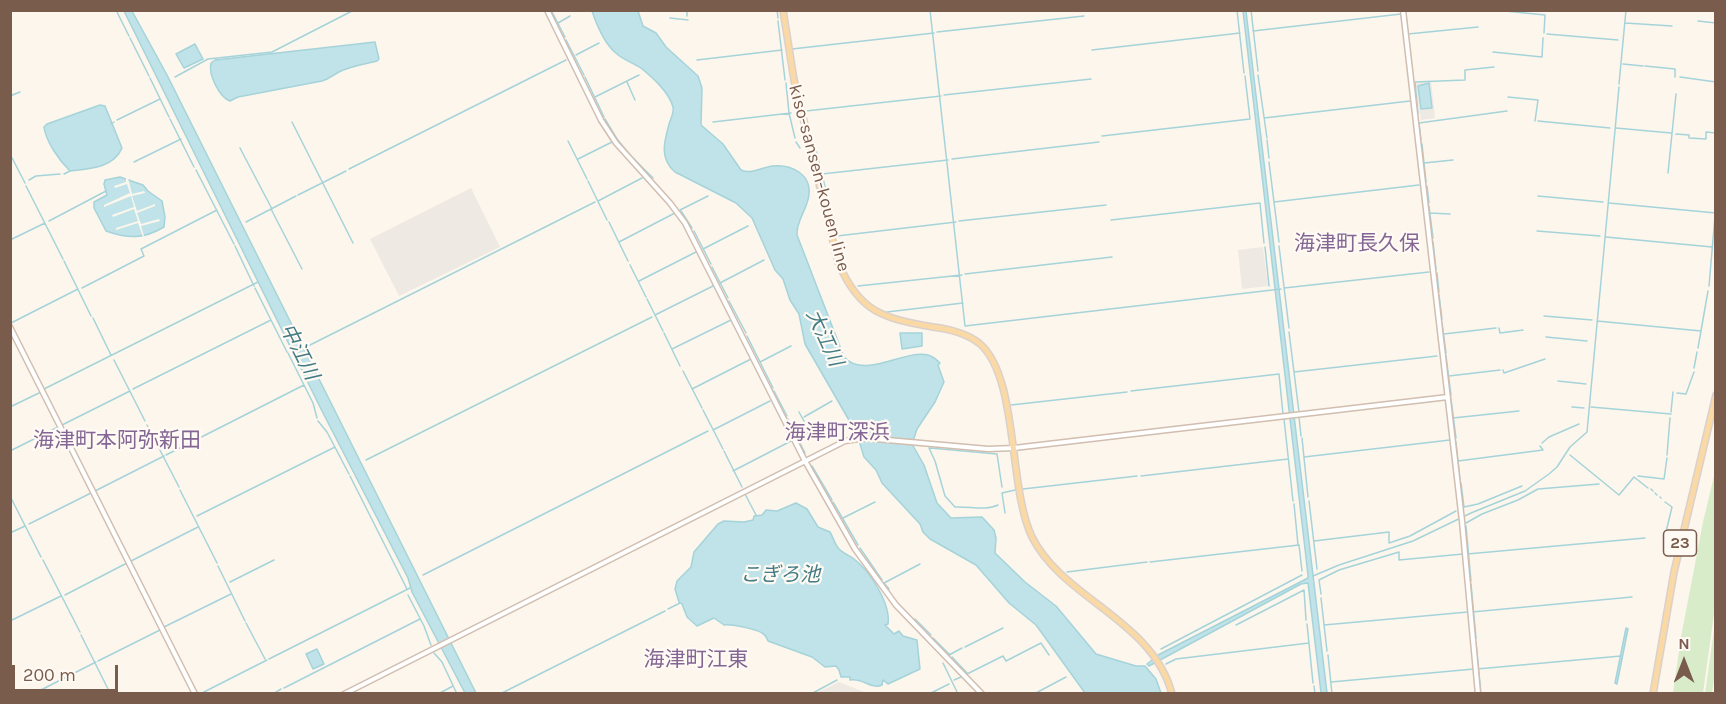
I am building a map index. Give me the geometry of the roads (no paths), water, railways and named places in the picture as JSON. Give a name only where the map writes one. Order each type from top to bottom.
[{"type":"main road","name":"kiso-sansen-kouen line","points":[[783,10],[794,80],[838,262],[844,277],[853,292],[863,302],[884,316],[962,334],[978,342],[987,351],[995,364],[1000,381],[1014,448],[1023,514],[1037,547],[1060,572],[1142,641],[1156,658],[1172,693]]},
{"type":"main road","name":"23","points":[[1653,693],[1674,572],[1716,395]]},
{"type":"street","points":[[547,10],[601,120],[616,143],[676,209],[685,223],[805,461],[855,549],[911,622],[982,693]]},
{"type":"street","points":[[1403,10],[1462,521],[1478,693]]},
{"type":"street","points":[[10,327],[195,693]]},
{"type":"street","points":[[344,693],[839,443],[856,438],[988,449],[1014,448],[1448,398]]},
{"type":"water","name":"中江川","points":[[124,11],[132,11],[167,75],[476,693],[465,693],[412,592],[408,578],[322,411]]},
{"type":"water","name":"大江川","points":[[592,11],[638,11],[643,26],[656,33],[666,47],[698,76],[702,88],[701,125],[723,144],[741,170],[749,172],[780,166],[793,169],[803,176],[809,187],[809,194],[807,205],[798,224],[797,235],[844,357],[863,366],[918,354],[935,358],[940,363],[938,365],[944,382],[935,402],[917,429],[912,444],[924,465],[937,503],[951,518],[982,517],[994,530],[995,553],[1025,582],[1056,606],[1096,654],[1136,666],[1145,666],[1156,679],[1161,693],[1085,693],[1036,625],[1009,603],[976,565],[930,539],[923,532],[920,524],[882,483],[876,470],[864,457],[857,434],[805,344],[799,314],[790,300],[783,279],[775,270],[752,218],[736,203],[675,172],[670,167],[666,161],[664,148],[673,112],[671,101],[646,72],[612,50],[601,34]]},
{"type":"water","points":[[1243,11],[1246,11],[1327,693],[1321,693],[1308,583],[1301,584],[1149,666],[1147,664],[1158,655],[1308,578]]},
{"type":"water","points":[[375,42],[379,59],[377,61],[348,68],[322,81],[238,97],[230,101],[218,90],[211,73],[211,63],[215,60]]},
{"type":"water","points":[[195,44],[203,59],[184,68],[176,54]]},
{"type":"water","points":[[1429,83],[1432,108],[1421,109],[1418,86]]},
{"type":"water","points":[[100,105],[105,106],[122,148],[118,155],[107,164],[70,171],[47,139],[44,127]]},
{"type":"water","points":[[120,177],[143,185],[162,201],[164,227],[150,234],[136,237],[106,231],[94,208],[94,202],[107,195],[105,180]]},
{"type":"water","points":[[900,333],[922,333],[922,346],[902,349]]},
{"type":"water","name":"こぎろ池","points":[[796,503],[807,509],[818,527],[830,532],[839,549],[860,564],[873,580],[886,607],[888,624],[885,625],[894,634],[899,631],[903,636],[917,640],[920,669],[888,684],[883,680],[882,685],[874,686],[859,680],[850,680],[850,677],[841,677],[836,666],[825,667],[812,657],[768,641],[759,631],[724,625],[714,618],[697,626],[687,617],[675,589],[677,581],[691,567],[694,552],[718,524],[724,521],[753,520],[754,516],[762,515],[766,510],[777,511]]},
{"type":"water","points":[[1626,628],[1628,629],[1617,684],[1615,683]]},
{"type":"water","points":[[317,649],[324,664],[313,669],[306,654]]},
{"type":"waterway","points":[[116,10],[129,36]]},
{"type":"waterway","points":[[208,59],[272,52],[354,10]]},
{"type":"waterway","points":[[551,10],[565,37]]},
{"type":"waterway","points":[[687,10],[687,16]]},
{"type":"waterway","points":[[777,10],[778,18]]},
{"type":"waterway","points":[[930,10],[965,326],[1281,289]]},
{"type":"waterway","points":[[1237,10],[1244,73]]},
{"type":"waterway","points":[[1251,10],[1258,71]]},
{"type":"waterway","points":[[1495,10],[1545,15],[1544,33]]},
{"type":"waterway","points":[[1619,84],[1626,10]]},
{"type":"waterway","points":[[1253,31],[1401,14]]},
{"type":"waterway","points":[[1406,15],[1408,34],[1478,27]]},
{"type":"waterway","points":[[558,23],[570,16]]},
{"type":"waterway","points":[[937,32],[1084,16]]},
{"type":"waterway","points":[[670,18],[688,20]]},
{"type":"waterway","points":[[778,21],[785,80]]},
{"type":"waterway","points":[[1698,21],[1716,23]]},
{"type":"waterway","points":[[1625,23],[1672,26]]},
{"type":"waterway","points":[[792,49],[934,33]]},
{"type":"waterway","points":[[1092,50],[1240,33]]},
{"type":"waterway","points":[[1547,34],[1618,40]]},
{"type":"waterway","points":[[130,38],[149,76]]},
{"type":"waterway","points":[[1493,52],[1542,57],[1543,38]]},
{"type":"waterway","points":[[566,40],[584,75]]},
{"type":"waterway","points":[[576,55],[599,43]]},
{"type":"waterway","points":[[697,60],[782,50]]},
{"type":"waterway","points":[[175,77],[208,59]]},
{"type":"waterway","points":[[349,169],[566,60]]},
{"type":"waterway","points":[[1623,64],[1643,66]]},
{"type":"waterway","points":[[1645,66],[1675,69],[1675,77]]},
{"type":"waterway","points":[[1418,113],[1415,82],[1465,80],[1465,70],[1494,67]]},
{"type":"waterway","points":[[595,97],[639,75]]},
{"type":"waterway","points":[[1258,75],[1267,138]]},
{"type":"waterway","points":[[1245,76],[1250,119]]},
{"type":"waterway","points":[[585,77],[604,117]]},
{"type":"waterway","points":[[1680,77],[1716,82]]},
{"type":"waterway","points":[[150,78],[169,117]]},
{"type":"waterway","points":[[944,95],[1091,79]]},
{"type":"waterway","points":[[627,82],[635,100]]},
{"type":"waterway","points":[[786,83],[789,113],[795,138]]},
{"type":"waterway","points":[[1313,576],[1413,541],[1471,513],[1525,491],[1557,467],[1570,447],[1587,432],[1619,87]]},
{"type":"waterway","points":[[10,96],[20,92]]},
{"type":"waterway","points":[[1668,173],[1676,94]]},
{"type":"waterway","points":[[806,111],[941,96]]},
{"type":"waterway","points":[[1508,97],[1538,100],[1535,121]]},
{"type":"waterway","points":[[117,120],[160,99]]},
{"type":"waterway","points":[[1264,118],[1410,101]]},
{"type":"waterway","points":[[1419,123],[1507,111]]},
{"type":"waterway","points":[[713,122],[791,113]]},
{"type":"waterway","points":[[170,119],[194,167]]},
{"type":"waterway","points":[[605,119],[631,156]]},
{"type":"waterway","points":[[1102,136],[1250,119]]},
{"type":"waterway","points":[[1538,121],[1610,128]]},
{"type":"waterway","points":[[292,122],[353,243]]},
{"type":"waterway","points":[[1419,123],[1421,140]]},
{"type":"waterway","points":[[1616,128],[1671,133]]},
{"type":"waterway","points":[[1676,134],[1689,135],[1689,138],[1706,139],[1706,132],[1716,133]]},
{"type":"waterway","points":[[134,162],[181,139]]},
{"type":"waterway","points":[[1267,140],[1269,158]]},
{"type":"waterway","points":[[568,141],[587,179]]},
{"type":"waterway","points":[[578,159],[612,142]]},
{"type":"waterway","points":[[796,142],[800,148]]},
{"type":"waterway","points":[[952,159],[1099,142]]},
{"type":"waterway","points":[[1422,144],[1426,182]]},
{"type":"waterway","points":[[815,146],[829,203]]},
{"type":"waterway","points":[[240,148],[272,209]]},
{"type":"waterway","points":[[10,154],[25,183]]},
{"type":"waterway","points":[[633,158],[653,178]]},
{"type":"waterway","points":[[822,174],[948,160]]},
{"type":"waterway","points":[[1424,163],[1453,160]]},
{"type":"waterway","points":[[1269,162],[1279,242]]},
{"type":"waterway","points":[[196,170],[234,244]]},
{"type":"waterway","points":[[64,174],[70,171]]},
{"type":"waterway","points":[[298,195],[346,171]]},
{"type":"waterway","points":[[29,180],[36,176],[60,174]]},
{"type":"waterway","points":[[598,201],[642,178]]},
{"type":"waterway","points":[[588,181],[607,220]]},
{"type":"waterway","points":[[1274,202],[1419,185]]},
{"type":"waterway","points":[[26,186],[63,259]]},
{"type":"waterway","points":[[1427,186],[1429,203]]},
{"type":"waterway","points":[[49,221],[106,191]]},
{"type":"waterway","points":[[246,222],[296,196]]},
{"type":"waterway","points":[[680,210],[708,196]]},
{"type":"waterway","points":[[1538,196],[1603,202]]},
{"type":"waterway","name":"中江川","points":[[308,346],[595,202]]},
{"type":"waterway","points":[[1111,220],[1260,203],[1264,243]]},
{"type":"waterway","points":[[1609,203],[1716,213]]},
{"type":"waterway","points":[[959,221],[1106,205]]},
{"type":"waterway","points":[[1429,206],[1433,238]]},
{"type":"waterway","points":[[830,207],[837,236],[956,222]]},
{"type":"waterway","points":[[271,209],[302,269]]},
{"type":"waterway","points":[[82,288],[144,256],[141,249],[217,210]]},
{"type":"waterway","points":[[681,211],[692,228]]},
{"type":"waterway","points":[[619,242],[675,213]]},
{"type":"waterway","points":[[1430,213],[1450,214]]},
{"type":"waterway","points":[[1709,286],[1715,216]]},
{"type":"waterway","points":[[609,222],[628,261]]},
{"type":"waterway","points":[[10,240],[45,223]]},
{"type":"waterway","points":[[703,249],[748,226]]},
{"type":"waterway","points":[[694,231],[711,264]]},
{"type":"waterway","points":[[1537,231],[1600,236]]},
{"type":"waterway","points":[[1606,237],[1712,247]]},
{"type":"waterway","points":[[1433,242],[1436,269]]},
{"type":"waterway","points":[[235,246],[254,286]]},
{"type":"waterway","points":[[1279,246],[1289,328]]},
{"type":"waterway","points":[[1265,247],[1269,286]]},
{"type":"waterway","points":[[639,281],[696,252]]},
{"type":"waterway","points":[[965,274],[1112,257]]},
{"type":"waterway","points":[[720,283],[764,260]]},
{"type":"waterway","points":[[64,261],[91,316]]},
{"type":"waterway","points":[[630,265],[646,297]]},
{"type":"waterway","points":[[712,267],[728,298]]},
{"type":"waterway","points":[[1284,288],[1429,272]]},
{"type":"waterway","points":[[1437,273],[1439,292]]},
{"type":"waterway","points":[[858,286],[962,275]]},
{"type":"waterway","points":[[44,389],[258,282]]},
{"type":"waterway","points":[[655,315],[713,286]]},
{"type":"waterway","name":"中江川","points":[[255,288],[287,352]]},
{"type":"waterway","points":[[11,323],[78,289]]},
{"type":"waterway","points":[[1698,348],[1708,291]]},
{"type":"waterway","points":[[1439,295],[1442,319]]},
{"type":"waterway","points":[[647,299],[663,331]]},
{"type":"waterway","points":[[729,301],[746,333]]},
{"type":"waterway","points":[[887,312],[963,303]]},
{"type":"waterway","points":[[1544,316],[1592,320]]},
{"type":"waterway","points":[[366,460],[652,317]]},
{"type":"waterway","points":[[93,318],[111,355]]},
{"type":"waterway","points":[[133,389],[271,320]]},
{"type":"waterway","points":[[672,349],[731,320]]},
{"type":"waterway","points":[[1597,321],[1701,331]]},
{"type":"waterway","points":[[1442,323],[1446,353]]},
{"type":"waterway","points":[[1444,334],[1496,328]]},
{"type":"waterway","points":[[1499,328],[1500,333],[1523,330]]},
{"type":"waterway","points":[[1289,332],[1299,412]]},
{"type":"waterway","points":[[664,333],[680,366]]},
{"type":"waterway","points":[[747,336],[773,388]]},
{"type":"waterway","points":[[1546,337],[1587,341]]},
{"type":"waterway","points":[[760,362],[791,346]]},
{"type":"waterway","points":[[1694,368],[1697,352]]},
{"type":"waterway","name":"中江川","points":[[288,353],[313,403],[317,418]]},
{"type":"waterway","points":[[1294,372],[1437,356]]},
{"type":"waterway","points":[[1446,356],[1451,395]]},
{"type":"waterway","points":[[692,389],[751,359]]},
{"type":"waterway","points":[[1503,370],[1504,373],[1545,359]]},
{"type":"waterway","points":[[114,360],[145,421]]},
{"type":"waterway","points":[[1449,376],[1500,370]]},
{"type":"waterway","points":[[683,371],[702,408]]},
{"type":"waterway","points":[[1677,393],[1686,394],[1694,372]]},
{"type":"waterway","points":[[1131,391],[1279,374],[1283,414]]},
{"type":"waterway","points":[[1558,381],[1586,384]]},
{"type":"waterway","name":"中江川","points":[[166,455],[304,385]]},
{"type":"waterway","points":[[62,425],[130,391]]},
{"type":"waterway","points":[[774,391],[787,416]]},
{"type":"waterway","points":[[10,407],[41,392]]},
{"type":"waterway","points":[[1011,405],[1127,392]]},
{"type":"waterway","points":[[1671,412],[1673,392]]},
{"type":"waterway","points":[[1451,399],[1456,438]]},
{"type":"waterway","points":[[713,430],[770,401]]},
{"type":"waterway","points":[[804,417],[832,401]]},
{"type":"waterway","points":[[1572,407],[1584,408]]},
{"type":"waterway","points":[[1591,407],[1671,414]]},
{"type":"waterway","points":[[703,410],[723,449]]},
{"type":"waterway","points":[[1453,418],[1519,411]]},
{"type":"waterway","points":[[799,412],[810,432],[799,438]]},
{"type":"waterway","points":[[1299,417],[1301,436]]},
{"type":"waterway","points":[[1667,455],[1670,418]]},
{"type":"waterway","points":[[788,419],[805,453]]},
{"type":"waterway","points":[[1284,419],[1293,501]]},
{"type":"waterway","points":[[318,421],[327,432],[349,474]]},
{"type":"waterway","points":[[1542,443],[1549,437],[1579,424]]},
{"type":"waterway","points":[[147,425],[179,487]]},
{"type":"waterway","points":[[10,451],[58,427]]},
{"type":"waterway","points":[[423,575],[708,431]]},
{"type":"waterway","points":[[1302,438],[1308,497]]},
{"type":"waterway","points":[[1304,457],[1450,440]]},
{"type":"waterway","points":[[733,471],[791,441]]},
{"type":"waterway","points":[[1456,442],[1460,480]]},
{"type":"waterway","points":[[1458,461],[1543,450],[1540,446]]},
{"type":"waterway","points":[[197,516],[335,447]]},
{"type":"waterway","points":[[929,448],[945,496],[955,507],[983,508],[998,505]]},
{"type":"waterway","points":[[930,448],[997,454],[1002,487]]},
{"type":"waterway","points":[[724,451],[742,487]]},
{"type":"waterway","points":[[1570,455],[1619,495],[1634,477],[1648,488]]},
{"type":"waterway","points":[[95,491],[164,456]]},
{"type":"waterway","points":[[1638,476],[1664,479],[1667,458]]},
{"type":"waterway","points":[[1141,476],[1288,459]]},
{"type":"waterway","points":[[812,466],[832,500]]},
{"type":"waterway","points":[[350,476],[407,589]]},
{"type":"waterway","points":[[1023,489],[1137,476]]},
{"type":"waterway","points":[[1461,483],[1464,507],[1478,504],[1522,486]]},
{"type":"waterway","points":[[1466,523],[1538,489],[1599,484]]},
{"type":"waterway","points":[[180,490],[217,563]]},
{"type":"waterway","points":[[1005,513],[1002,493],[1015,490]]},
{"type":"waterway","points":[[29,524],[91,493]]},
{"type":"waterway","points":[[745,494],[756,515]]},
{"type":"waterway","points":[[10,496],[41,557]]},
{"type":"waterway","points":[[1309,501],[1317,569]]},
{"type":"waterway","points":[[833,502],[858,545]]},
{"type":"waterway","points":[[843,518],[875,502]]},
{"type":"waterway","points":[[1665,502],[1672,507],[1665,536]]},
{"type":"waterway","points":[[1294,504],[1298,545]]},
{"type":"waterway","points":[[1314,541],[1389,532],[1389,543],[1410,536],[1456,511]]},
{"type":"waterway","points":[[10,533],[25,526]]},
{"type":"waterway","points":[[1466,526],[1471,581]]},
{"type":"waterway","points":[[131,561],[198,527]]},
{"type":"waterway","points":[[1467,554],[1645,538]]},
{"type":"waterway","points":[[1150,562],[1299,545],[1302,571]]},
{"type":"waterway","points":[[860,548],[882,580]]},
{"type":"waterway","points":[[1321,594],[1319,580],[1339,570],[1399,552],[1399,560],[1463,554]]},
{"type":"waterway","points":[[43,560],[80,632]]},
{"type":"waterway","points":[[230,582],[274,560]]},
{"type":"waterway","points":[[1067,572],[1147,562]]},
{"type":"waterway","points":[[65,595],[127,563]]},
{"type":"waterway","points":[[889,589],[884,583],[920,564]]},
{"type":"waterway","points":[[218,566],[245,621]]},
{"type":"waterway","points":[[1161,649],[1302,575]]},
{"type":"waterway","points":[[1471,584],[1476,638]]},
{"type":"waterway","points":[[269,659],[410,588]]},
{"type":"waterway","points":[[1236,625],[1304,590],[1306,620]]},
{"type":"waterway","points":[[164,627],[231,594]]},
{"type":"waterway","points":[[408,595],[431,645]]},
{"type":"waterway","points":[[10,621],[61,596]]},
{"type":"waterway","points":[[1472,612],[1632,597]]},
{"type":"waterway","points":[[1321,598],[1327,651]]},
{"type":"waterway","points":[[668,609],[680,603]]},
{"type":"waterway","points":[[500,694],[665,611]]},
{"type":"waterway","points":[[1324,625],[1468,612]]},
{"type":"waterway","points":[[284,688],[420,619]]},
{"type":"waterway","points":[[915,619],[931,635]]},
{"type":"waterway","points":[[246,623],[265,659]]},
{"type":"waterway","points":[[1307,624],[1313,683]]},
{"type":"waterway","points":[[965,647],[1003,628]]},
{"type":"waterway","points":[[98,661],[160,630]]},
{"type":"waterway","points":[[81,635],[108,689]]},
{"type":"waterway","points":[[933,638],[950,655]]},
{"type":"waterway","points":[[1476,642],[1481,694]]},
{"type":"waterway","points":[[967,674],[1003,656],[1006,661],[1041,643],[1049,655]]},
{"type":"waterway","points":[[1166,664],[1176,659],[1309,643]]},
{"type":"waterway","points":[[949,655],[962,648]]},
{"type":"waterway","points":[[434,653],[442,662],[457,694]]},
{"type":"waterway","points":[[1328,655],[1332,694]]},
{"type":"waterway","points":[[1477,669],[1621,656]]},
{"type":"waterway","points":[[952,657],[967,673]]},
{"type":"waterway","points":[[200,694],[267,660]]},
{"type":"waterway","points":[[33,694],[96,662]]},
{"type":"waterway","points":[[943,663],[958,694]]},
{"type":"waterway","points":[[1331,682],[1474,669]]},
{"type":"waterway","points":[[954,680],[961,677]]},
{"type":"waterway","points":[[1034,694],[1066,677]]},
{"type":"waterway","points":[[811,694],[837,680]]},
{"type":"waterway","points":[[929,694],[949,684]]},
{"type":"waterway","points":[[438,694],[453,686]]},
{"type":"waterway","points":[[1314,686],[1315,694]]},
{"type":"waterway","points":[[273,694],[281,689]]},
{"type":"district","name":"海津町長久保","points":[[1357,244]]},
{"type":"district","name":"海津町深浜","points":[[837,433]]},
{"type":"district","name":"海津町本阿弥新田","points":[[117,441]]},
{"type":"district","name":"海津町江東","points":[[696,660]]}]
